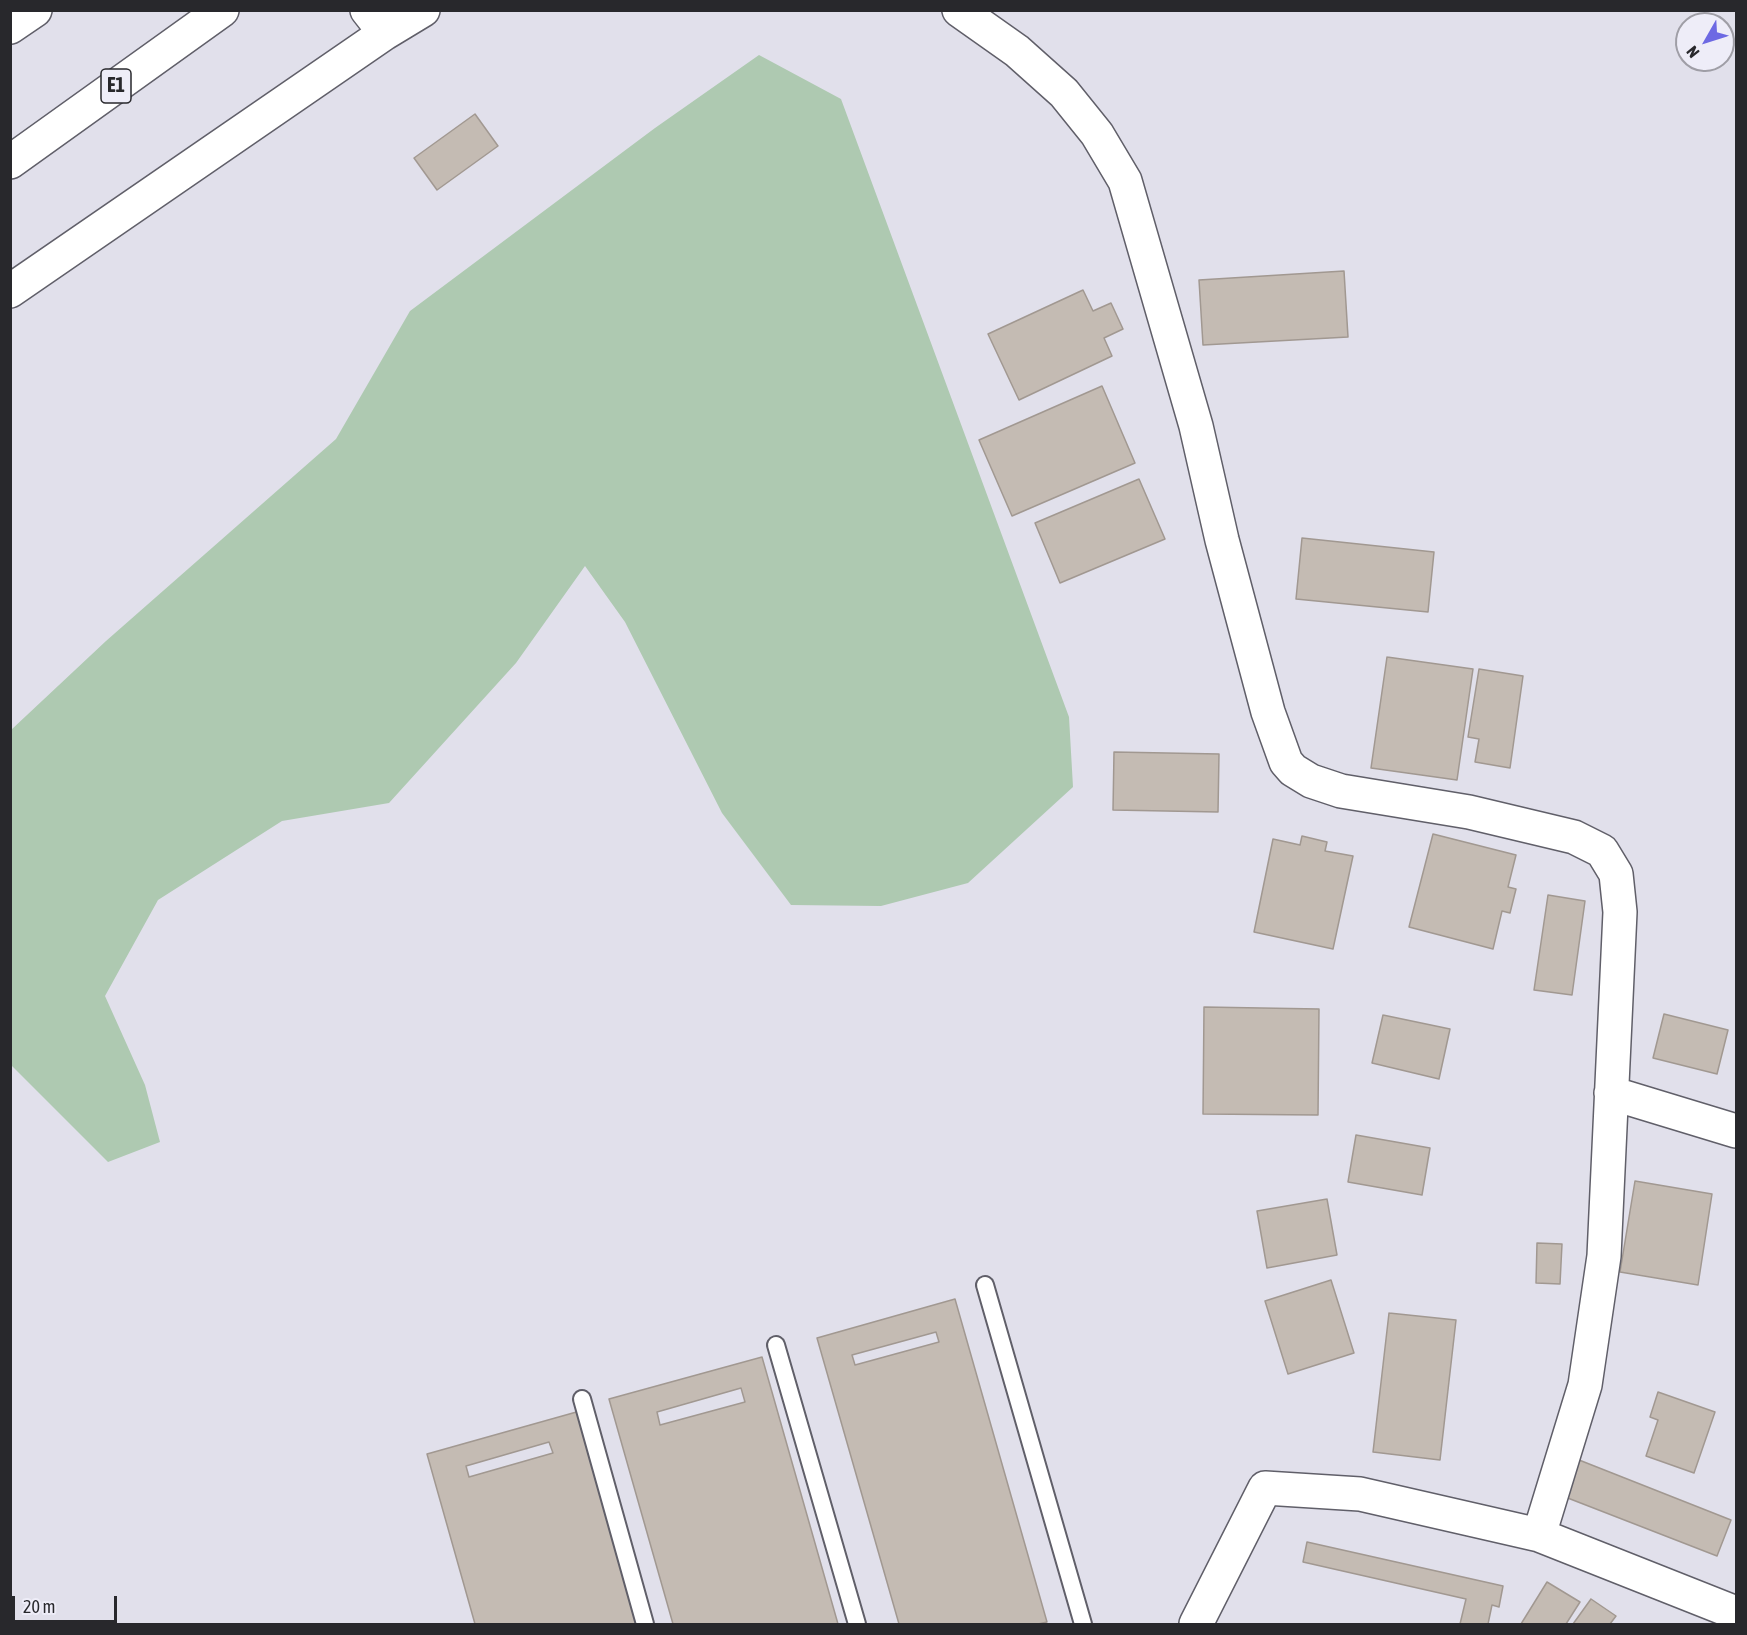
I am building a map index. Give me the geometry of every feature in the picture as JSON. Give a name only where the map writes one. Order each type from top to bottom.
[{"type":"main road","points":[[10,27],[35,10]]},
{"type":"main road","name":"E1","points":[[10,162],[222,10]]},
{"type":"main road","points":[[10,291],[376,22],[423,10]]},
{"type":"main road","points":[[959,10],[1017,51],[1064,93],[1097,135],[1125,181],[1196,426],[1222,540],[1268,712],[1286,762],[1293,770],[1311,781],[1341,790],[1469,812],[1574,837],[1602,851],[1617,874],[1620,912],[1604,1256],[1586,1385],[1539,1535]]},
{"type":"main road","points":[[1611,1093],[1737,1131]]},
{"type":"main road","points":[[1196,1624],[1265,1488],[1360,1494],[1539,1535],[1737,1612]]},
{"type":"lane","points":[[984,1285],[1083,1624]]},
{"type":"lane","points":[[776,1345],[856,1624]]},
{"type":"lane","points":[[582,1399],[645,1624]]},
{"type":"green space","points":[[759,55],[841,99],[1069,717],[1073,787],[968,883],[881,906],[791,905],[722,813],[625,622],[585,566],[516,663],[389,803],[282,821],[158,900],[105,996],[145,1085],[160,1142],[108,1162],[11,1065],[11,730],[106,641],[336,439],[410,311],[655,128]]},
{"type":"building","points":[[475,114],[498,146],[437,190],[414,158]]},
{"type":"building","points":[[1344,271],[1348,337],[1203,345],[1199,280]]},
{"type":"building","points":[[1083,290],[1093,311],[1111,303],[1123,329],[1104,338],[1112,356],[1019,400],[988,334]]},
{"type":"building","points":[[1102,386],[1135,463],[1012,516],[979,440]]},
{"type":"building","points":[[1139,479],[1165,539],[1060,583],[1035,523]]},
{"type":"building","points":[[1302,538],[1434,552],[1428,612],[1296,599]]},
{"type":"building","points":[[1387,657],[1473,669],[1457,780],[1371,768]]},
{"type":"building","points":[[1479,669],[1523,676],[1510,768],[1475,762],[1479,739],[1468,737]]},
{"type":"building","points":[[1114,752],[1219,754],[1218,812],[1113,810]]},
{"type":"building","points":[[1433,834],[1516,855],[1508,887],[1516,889],[1510,913],[1502,911],[1493,949],[1409,927]]},
{"type":"building","points":[[1302,836],[1327,842],[1325,851],[1353,856],[1333,949],[1254,932],[1273,839],[1300,845]]},
{"type":"building","points":[[1548,895],[1585,901],[1572,995],[1534,990]]},
{"type":"building","points":[[1204,1007],[1319,1009],[1318,1115],[1203,1114]]},
{"type":"building","points":[[1664,1014],[1728,1030],[1717,1074],[1653,1058]]},
{"type":"building","points":[[1383,1015],[1450,1029],[1439,1079],[1372,1063]]},
{"type":"building","points":[[1356,1135],[1430,1148],[1422,1195],[1348,1182]]},
{"type":"building","points":[[1635,1181],[1712,1194],[1698,1285],[1620,1272]]},
{"type":"building","points":[[1327,1199],[1337,1255],[1267,1268],[1257,1211]]},
{"type":"building","points":[[1537,1243],[1562,1244],[1560,1284],[1536,1283]]},
{"type":"building","points":[[1331,1280],[1354,1353],[1288,1374],[1265,1301]]},
{"type":"building","points":[[955,1299],[1047,1622],[1038,1624],[899,1624],[817,1338]],"holes":[[[936,1332],[939,1342],[855,1365],[852,1355]]]},
{"type":"building","points":[[1389,1313],[1456,1320],[1440,1460],[1373,1452]]},
{"type":"building","points":[[762,1357],[838,1624],[673,1624],[609,1399]],"holes":[[[741,1388],[745,1402],[660,1425],[657,1412]]]},
{"type":"building","points":[[1658,1392],[1715,1412],[1694,1473],[1646,1456],[1658,1420],[1650,1417]]},
{"type":"building","points":[[580,1411],[640,1624],[475,1624],[427,1454]],"holes":[[[549,1442],[553,1453],[469,1477],[466,1466]]]},
{"type":"building","points":[[1574,1458],[1731,1520],[1717,1556],[1560,1495]]},
{"type":"building","points":[[1307,1542],[1503,1586],[1499,1607],[1492,1605],[1488,1624],[1460,1624],[1466,1599],[1303,1562]]},
{"type":"building","points":[[1547,1582],[1580,1602],[1566,1624],[1521,1624]]},
{"type":"building","points":[[1591,1599],[1616,1616],[1610,1624],[1573,1624]]}]
